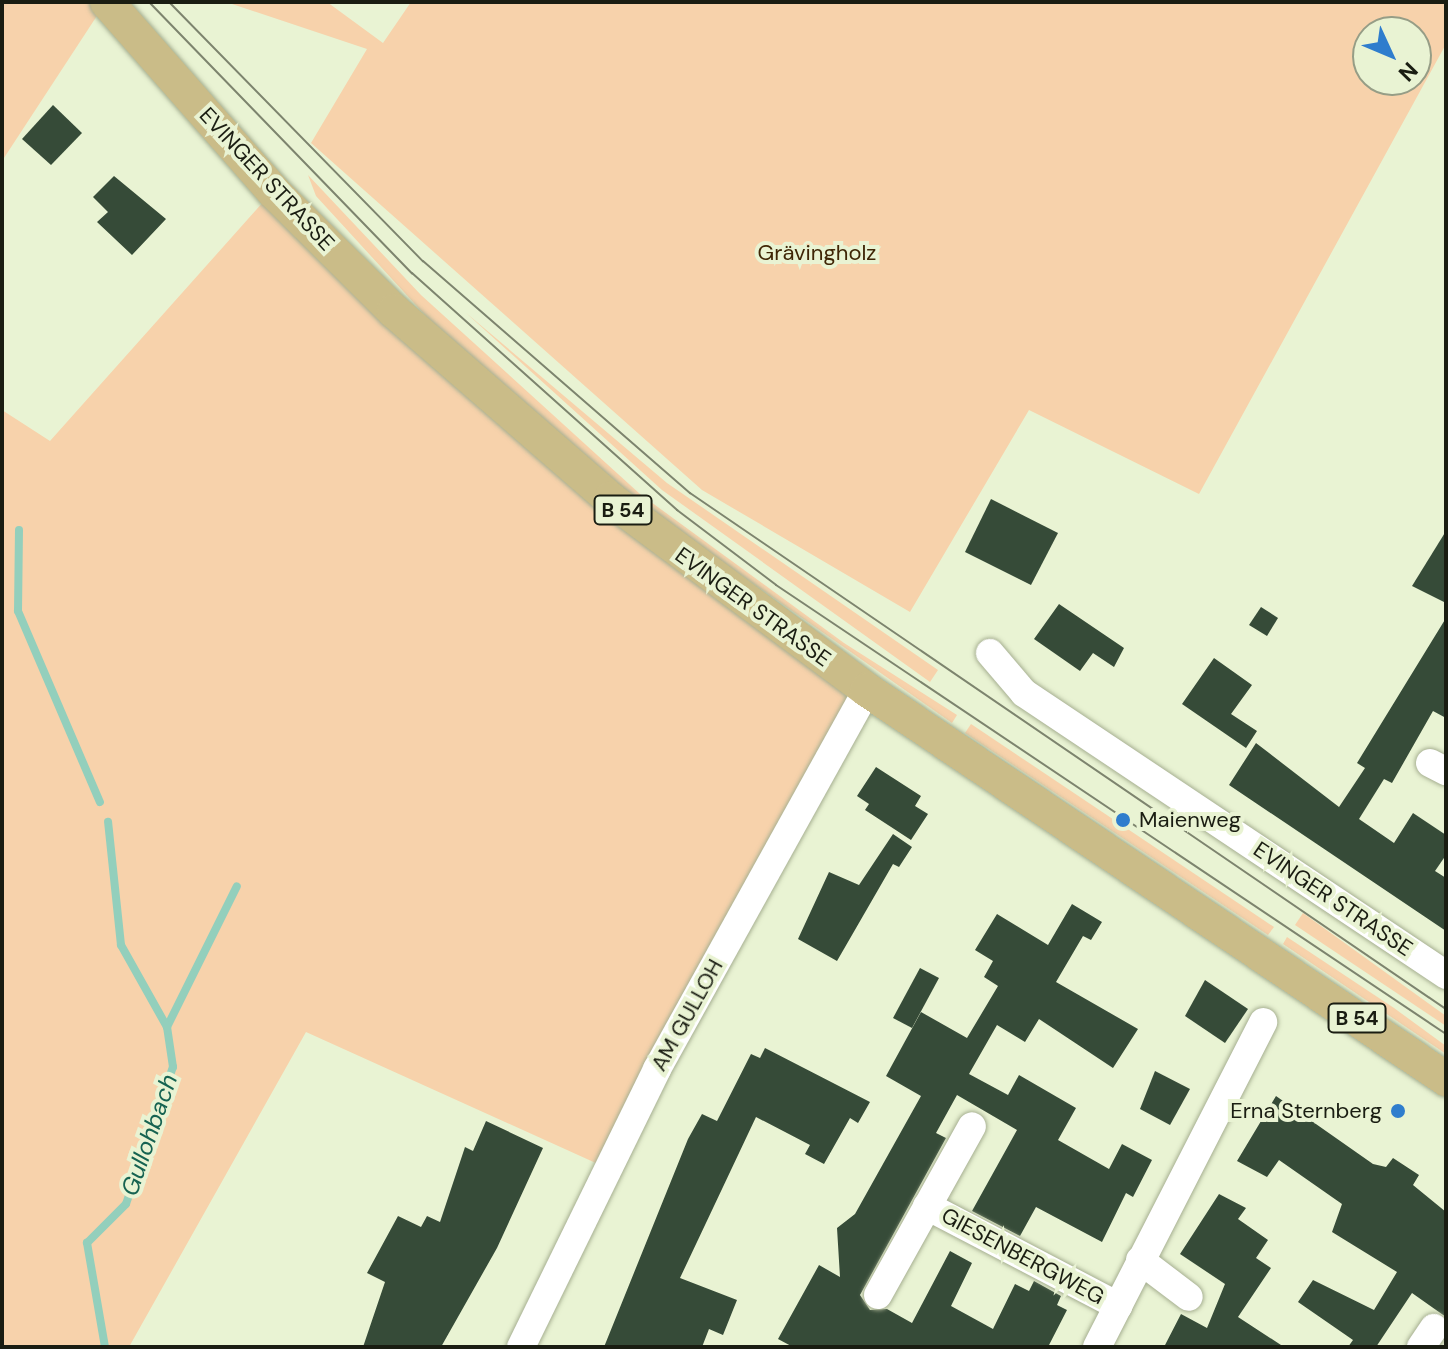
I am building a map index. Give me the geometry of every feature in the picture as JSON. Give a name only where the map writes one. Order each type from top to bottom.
[{"type":"main road","name":"EVINGER STRASSE","points":[[107,2],[273,191],[491,399],[696,566],[867,690],[1446,1079]]},
{"type":"street","name":"EVINGER STRASSE","points":[[990,653],[1024,693],[1446,975]]},
{"type":"street","name":"AM GULLOH","points":[[521,1347],[657,1069],[867,690]]},
{"type":"street","points":[[1097,1347],[1263,1022]]},
{"type":"street","name":"GIESENBERGWEG","points":[[878,1295],[972,1126]]},
{"type":"street","name":"GIESENBERGWEG","points":[[927,1206],[1118,1306]]},
{"type":"street","points":[[1140,1260],[1189,1297]]},
{"type":"green space","points":[[2,2],[106,2],[2,161]]},
{"type":"green space","name":"Grävingholz","points":[[226,2],[327,2],[383,43],[411,2],[1446,2],[1446,44],[1432,70],[1432,16],[1352,16],[1352,96],[1417,96],[1199,494],[1029,410],[910,612],[702,490],[311,143],[367,49]]},
{"type":"green space","points":[[308,175],[421,295],[640,494],[844,643],[957,715],[952,723],[634,500],[435,326],[316,196]]},
{"type":"green space","points":[[273,191],[394,311],[867,690],[609,1169],[306,1032],[129,1347],[2,1347],[2,410],[50,441]]},
{"type":"green space","points":[[465,312],[667,483],[938,670],[930,682],[662,490]]},
{"type":"green space","points":[[971,724],[1274,927],[1268,935],[965,733]]},
{"type":"green space","points":[[1303,913],[1446,1016],[1446,1026],[1295,925]]},
{"type":"green space","points":[[1287,937],[1446,1046],[1446,1054],[1283,944]]},
{"type":"building","points":[[53,105],[82,133],[51,165],[22,139]]},
{"type":"building","points":[[114,176],[166,219],[132,255],[97,222],[108,212],[93,197]]},
{"type":"building","points":[[991,499],[1058,533],[1031,585],[965,552]]},
{"type":"building","points":[[1446,531],[1446,603],[1412,586]]},
{"type":"building","points":[[1059,604],[1124,648],[1114,667],[1093,653],[1080,671],[1034,639]]},
{"type":"building","points":[[1261,607],[1278,618],[1267,636],[1249,625]]},
{"type":"building","points":[[1446,618],[1446,718],[1433,711],[1392,783],[1384,779],[1359,819],[1394,843],[1413,813],[1446,835],[1446,855],[1435,871],[1446,878],[1446,931],[1229,785],[1256,743],[1339,807],[1365,768],[1357,763]]},
{"type":"building","points":[[1214,658],[1252,685],[1231,714],[1257,731],[1246,748],[1182,704]]},
{"type":"building","points":[[876,767],[921,796],[915,806],[928,814],[911,840],[865,810],[869,804],[857,796]]},
{"type":"building","points":[[893,834],[912,847],[899,867],[893,864],[837,961],[798,939],[829,872],[859,885]]},
{"type":"building","points":[[1072,904],[1102,922],[1091,940],[1083,936],[1056,982],[1138,1029],[1113,1068],[1039,1019],[1025,1042],[997,1025],[969,1074],[1008,1095],[1019,1075],[1076,1108],[1058,1140],[1109,1169],[1122,1144],[1152,1160],[1133,1197],[1126,1193],[1102,1242],[1036,1207],[1020,1236],[972,1211],[1017,1130],[957,1095],[936,1133],[946,1138],[860,1295],[870,1310],[887,1309],[912,1323],[950,1251],[972,1263],[951,1306],[993,1329],[1015,1284],[1029,1291],[1034,1281],[1061,1296],[1057,1305],[1067,1310],[1048,1347],[793,1347],[778,1339],[819,1265],[840,1277],[837,1228],[855,1214],[921,1096],[886,1076],[921,1012],[967,1038],[998,986],[984,977],[993,961],[975,950],[997,914],[1048,945]]},
{"type":"building","points":[[920,968],[939,978],[912,1028],[893,1018]]},
{"type":"building","points":[[1205,980],[1248,1009],[1225,1043],[1185,1016]]},
{"type":"building","points":[[765,1048],[870,1102],[858,1123],[850,1118],[824,1164],[805,1154],[810,1145],[756,1117],[680,1278],[737,1300],[723,1335],[709,1329],[702,1347],[604,1347],[688,1139],[702,1114],[717,1121],[751,1054],[760,1058]]},
{"type":"building","points":[[1155,1071],[1190,1089],[1170,1125],[1140,1109]]},
{"type":"building","points":[[1276,1096],[1373,1164],[1386,1167],[1393,1158],[1419,1175],[1413,1185],[1446,1212],[1446,1317],[1412,1293],[1376,1347],[1348,1347],[1353,1340],[1298,1302],[1313,1280],[1374,1310],[1397,1272],[1332,1232],[1342,1204],[1279,1160],[1267,1177],[1237,1161]]},
{"type":"building","points":[[486,1121],[543,1148],[497,1248],[441,1347],[363,1347],[385,1282],[367,1273],[398,1216],[421,1227],[427,1216],[440,1222],[465,1147],[473,1151]]},
{"type":"building","points":[[1219,1194],[1246,1208],[1238,1219],[1268,1240],[1256,1258],[1271,1268],[1238,1317],[1284,1347],[1164,1347],[1181,1314],[1207,1328],[1225,1284],[1180,1254]]},
{"type":"waterway","name":"Gullohbach","points":[[19,530],[18,611],[100,802]]},
{"type":"waterway","name":"Gullohbach","points":[[105,1347],[87,1243],[126,1204],[173,1067],[167,1027],[121,945],[108,822]]},
{"type":"waterway","points":[[167,1027],[237,886]]},
{"type":"tram line","points":[[149,2],[412,273],[677,510],[776,585],[1446,1034]]},
{"type":"tram line","points":[[169,2],[423,261],[690,493],[1446,1009]]},
{"type":"place","name":"Maienweg","points":[[1123,820]]},
{"type":"place","name":"Erna Sternberg","points":[[1398,1111]]}]
